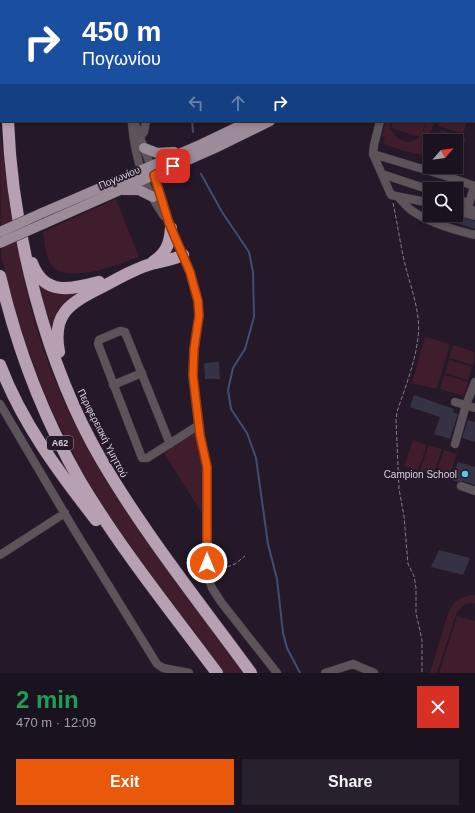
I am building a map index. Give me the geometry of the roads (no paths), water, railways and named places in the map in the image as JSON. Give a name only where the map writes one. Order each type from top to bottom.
[{"type":"highway","name":"Περιφερειακή Υμηττού","points":[[8,122],[14,179],[22,232],[36,296],[56,360],[86,431],[118,488],[175,570],[251,673]]},
{"type":"highway","points":[[155,261],[168,248],[170,226]]},
{"type":"highway","points":[[22,232],[36,272],[51,286],[70,289],[120,277]]},
{"type":"highway","points":[[68,390],[65,369],[57,345],[57,331],[61,319],[69,306],[75,301],[120,277],[155,261],[169,252],[182,253]]},
{"type":"highway","name":"Α62","points":[[0,276],[22,353],[55,434],[94,503],[156,591],[217,673]]},
{"type":"highway","points":[[0,365],[20,411],[47,454],[129,562],[156,591]]},
{"type":"main road","name":"Πογωνίου","points":[[0,232],[42,219],[117,190],[188,150],[248,122]]},
{"type":"main road","name":"Πογωνίου","points":[[0,243],[42,219],[147,172],[234,139],[268,122]]},
{"type":"main road","points":[[144,148],[163,154],[188,150]]},
{"type":"main road","points":[[117,190],[139,190],[153,197]]},
{"type":"street","points":[[133,122],[144,148],[147,172],[153,197],[170,226]]},
{"type":"street","points":[[133,122],[135,150],[147,172],[182,253],[194,283],[199,308],[193,368],[195,399],[200,435],[207,467],[207,573],[218,597],[277,673]]},
{"type":"street","points":[[140,137],[144,132],[146,122]]},
{"type":"street","points":[[380,122],[374,145],[374,154],[382,174],[394,196],[411,210],[426,218],[462,232],[475,235]]},
{"type":"street","points":[[374,154],[474,186],[468,208],[475,211]]},
{"type":"street","points":[[382,174],[423,188]]},
{"type":"street","points":[[394,196],[423,201]]},
{"type":"street","points":[[463,201],[469,203]]},
{"type":"street","points":[[463,213],[475,216]]},
{"type":"street","points":[[170,444],[125,332],[120,331],[100,339],[98,344],[142,458],[147,458],[170,444],[199,425]]},
{"type":"street","points":[[113,385],[142,373]]},
{"type":"street","points":[[455,444],[466,405],[475,382]]},
{"type":"street","points":[[455,402],[475,408]]},
{"type":"street","points":[[0,404],[157,664],[163,668],[189,673]]},
{"type":"street","points":[[461,486],[475,491]]},
{"type":"street","points":[[0,556],[65,513]]},
{"type":"street","points":[[325,673],[351,664],[374,673]]},
{"type":"waterway","points":[[192,122],[193,132]]},
{"type":"waterway","points":[[201,174],[222,212],[249,252],[253,272],[254,317],[245,349],[233,368],[228,390],[231,409],[247,433],[256,458],[268,544],[277,579],[283,633],[287,648],[300,673]]},
{"type":"place","name":"Campion School","points":[[465,474]]}]
